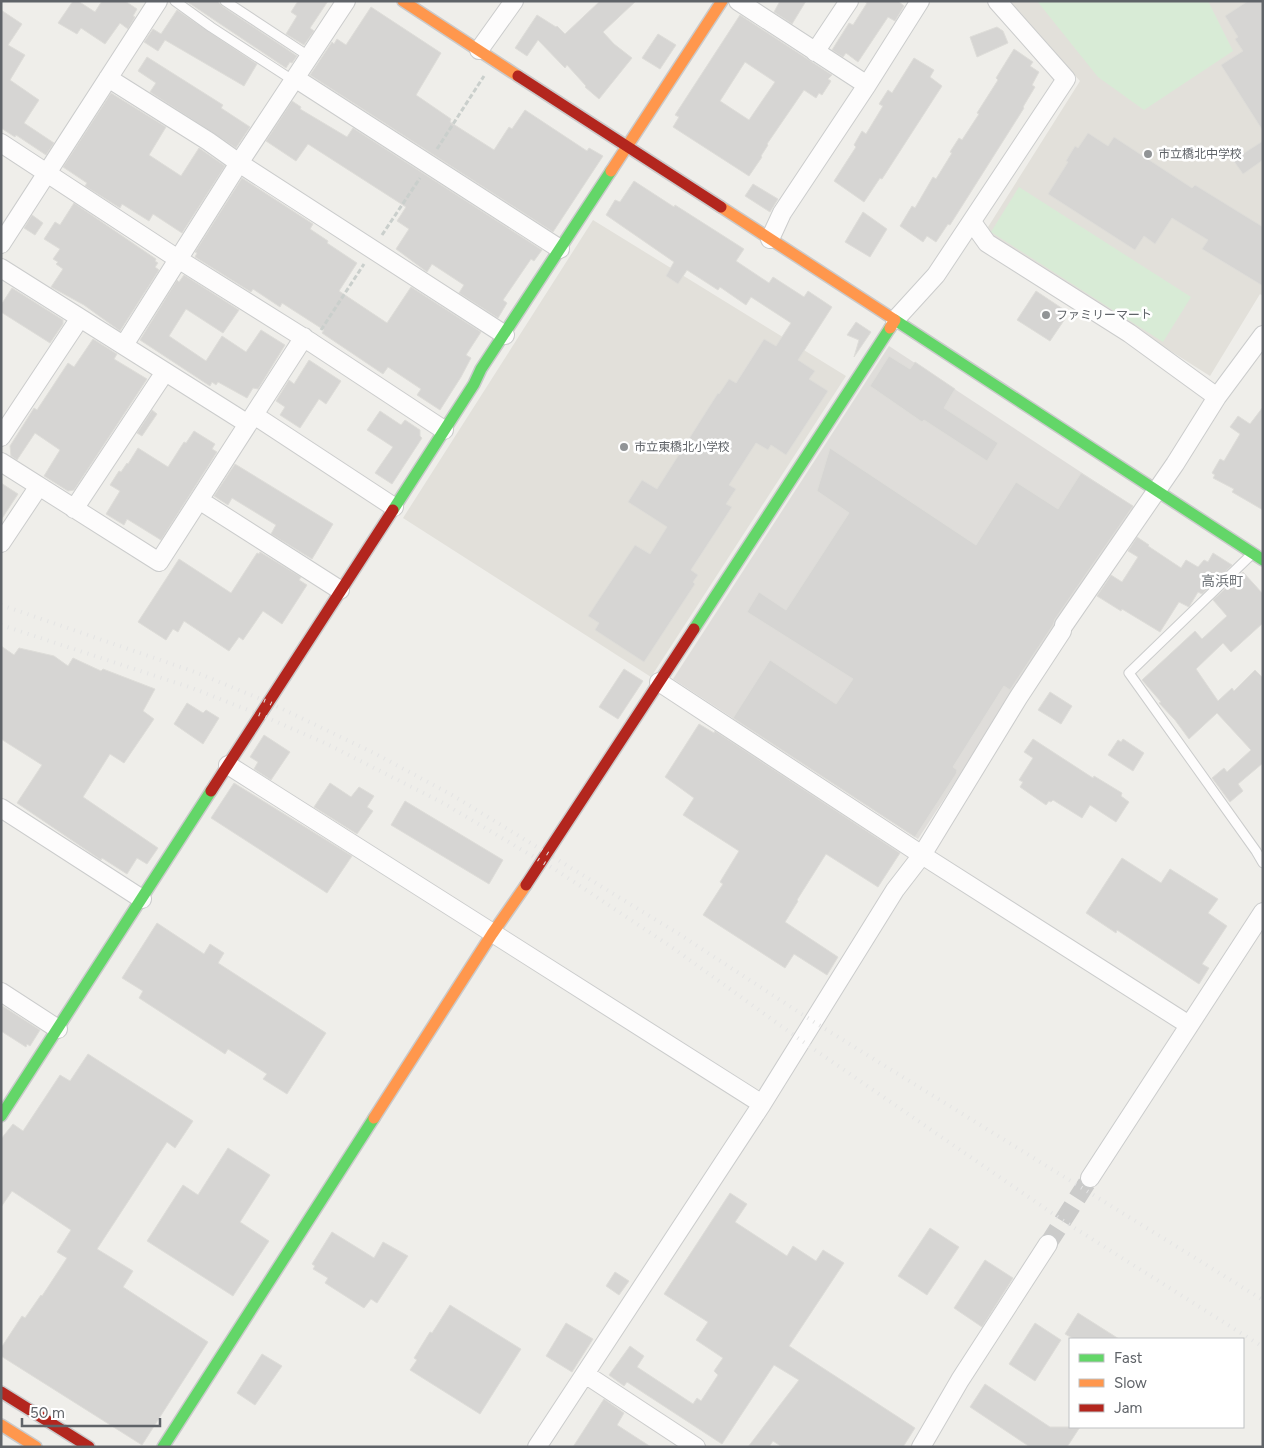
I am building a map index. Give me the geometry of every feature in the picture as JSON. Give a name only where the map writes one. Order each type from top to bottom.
[{"type":"main road","points":[[403,1],[1157,490],[1259,552]]},
{"type":"main road","points":[[1,1116],[474,384],[481,369],[722,1]]},
{"type":"main road","points":[[163,1447],[492,934],[543,862],[895,320]]},
{"type":"main road","points":[[1,1392],[89,1447]]},
{"type":"main road","points":[[1,1425],[36,1447]]},
{"type":"street","points":[[1,244],[158,1]]},
{"type":"street","points":[[124,345],[178,258],[346,1]]},
{"type":"street","points":[[479,50],[514,1]]},
{"type":"street","points":[[738,1],[867,86]]},
{"type":"street","points":[[815,52],[849,1]]},
{"type":"street","points":[[770,239],[782,213],[867,86],[920,1]]},
{"type":"street","points":[[895,320],[936,275],[1066,79],[998,1]]},
{"type":"street","points":[[108,78],[505,335]]},
{"type":"street","points":[[294,80],[560,249]]},
{"type":"street","points":[[1,143],[308,340],[444,430]]},
{"type":"street","points":[[972,222],[987,243],[1129,333],[1217,397]]},
{"type":"street","points":[[1,268],[165,372],[251,419],[394,507]]},
{"type":"street","points":[[1,437],[80,318]]},
{"type":"street","points":[[537,1447],[762,1104],[895,890],[922,855],[1063,628],[1157,490],[1217,397],[1263,335]]},
{"type":"street","points":[[1,462],[158,562],[251,419],[308,340]]},
{"type":"street","points":[[74,509],[165,372]]},
{"type":"street","points":[[1,543],[39,486]]},
{"type":"street","points":[[199,500],[340,590]]},
{"type":"street","points":[[659,682],[922,855],[1189,1025]]},
{"type":"street","points":[[228,765],[762,1104]]},
{"type":"street","points":[[1,808],[142,899]]},
{"type":"street","points":[[1090,1178],[1263,912]]},
{"type":"street","points":[[1,992],[58,1029]]},
{"type":"street","points":[[921,1447],[960,1380],[1048,1244]]},
{"type":"street","points":[[585,1374],[696,1447]]},
{"type":"lane","points":[[175,1],[211,27],[294,80]]},
{"type":"lane","points":[[225,1],[310,56]]},
{"type":"lane","points":[[1259,552],[1129,673],[1263,863]]},
{"type":"path","points":[[308,340],[373,250],[495,60]]},
{"type":"shaded area","name":"市立橋北中学校","points":[[1006,1],[1263,1],[1263,296],[1260,294],[1210,376],[991,237],[988,227],[1080,81]]},
{"type":"shaded area","name":"市立東橋北小学校","points":[[593,220],[846,376],[651,677],[403,518]]},
{"type":"shaded area","points":[[889,346],[1134,507],[918,839],[673,679]]},
{"type":"green space","points":[[1037,1],[1208,1],[1233,51],[1144,110],[1098,77]]},
{"type":"green space","points":[[1019,187],[1191,297],[1163,342],[991,232]]},
{"type":"building","points":[[73,1],[78,1],[95,12],[102,1],[125,1],[137,9],[128,29],[120,23],[105,44],[81,28],[77,34],[58,23]]},
{"type":"building","points":[[186,1],[217,1],[297,56],[286,68]]},
{"type":"building","points":[[298,1],[328,1],[310,28],[314,31],[304,45],[286,34],[297,16],[291,12]]},
{"type":"building","points":[[600,1],[636,1],[603,32],[614,44],[632,58],[599,99],[585,87],[567,65],[565,68],[538,40],[527,56],[515,48],[537,15],[557,26],[565,34]]},
{"type":"building","points":[[780,1],[806,1],[792,24],[774,12]]},
{"type":"building","points":[[864,1],[898,1],[904,6],[895,21],[888,17],[858,62],[846,53],[843,57],[832,50],[849,23],[853,25],[867,3]]},
{"type":"building","points":[[1248,1],[1263,1],[1263,131],[1221,65],[1243,51],[1235,39],[1238,37],[1225,16]]},
{"type":"building","points":[[371,7],[441,53],[416,95],[451,119],[450,122],[494,150],[509,127],[512,129],[525,110],[587,151],[589,148],[603,156],[553,232],[310,75],[332,42],[334,44],[337,39],[346,45]]},
{"type":"building","points":[[1,10],[22,24],[8,45],[25,55],[10,80],[39,100],[24,123],[54,143],[46,155],[16,135],[15,137],[1,128]]},
{"type":"building","points":[[177,10],[257,64],[244,86],[165,40],[158,51],[144,42],[153,29],[161,34]]},
{"type":"building","points":[[740,15],[832,75],[828,79],[831,81],[822,95],[819,93],[816,98],[804,90],[767,144],[762,157],[749,176],[673,127],[679,117],[675,115]],"holes":[[[745,62],[775,82],[749,120],[720,101]]]},
{"type":"building","points":[[997,27],[1003,31],[1008,43],[977,57],[970,37]]},
{"type":"building","points":[[658,34],[676,45],[660,69],[642,58]]},
{"type":"building","points":[[1014,49],[1033,62],[1030,66],[1039,72],[1032,85],[1035,87],[1024,108],[950,225],[948,224],[936,242],[927,236],[923,242],[900,226],[912,206],[915,208],[933,177],[936,179],[959,138],[962,140],[979,114],[977,113],[998,80],[996,78]]},
{"type":"building","points":[[147,57],[223,105],[221,108],[250,127],[236,148],[150,92],[156,83],[138,71]]},
{"type":"building","points":[[914,58],[934,70],[930,77],[942,86],[882,179],[880,178],[864,202],[834,181],[856,147],[854,145],[862,131],[866,134],[883,106],[879,104],[888,90],[892,93]]},
{"type":"building","points":[[111,93],[166,127],[149,155],[181,176],[199,148],[225,166],[182,233],[153,214],[149,221],[122,204],[120,208],[85,186],[87,183],[63,167]]},
{"type":"building","points":[[292,101],[301,107],[300,109],[347,137],[353,128],[542,250],[534,261],[531,259],[503,300],[507,303],[498,318],[459,293],[464,285],[432,264],[427,272],[396,249],[409,229],[397,221],[406,207],[308,144],[296,161],[266,141]]},
{"type":"building","points":[[1088,133],[1108,146],[1114,137],[1192,188],[1195,185],[1263,227],[1263,286],[1202,249],[1208,240],[1172,218],[1155,244],[1144,236],[1135,250],[1048,194],[1068,162],[1066,161],[1075,146],[1078,148]]},
{"type":"building","points":[[1263,141],[1263,160],[1243,174],[1233,160]]},
{"type":"building","points":[[242,178],[313,224],[310,229],[357,263],[339,291],[387,323],[411,287],[481,332],[466,355],[471,358],[440,410],[417,395],[421,389],[388,367],[383,374],[322,333],[324,330],[282,303],[280,307],[253,289],[251,292],[195,257],[197,253],[195,252]]},
{"type":"building","points":[[634,181],[744,249],[736,261],[769,283],[773,277],[804,297],[808,291],[832,307],[798,360],[815,371],[809,379],[828,391],[786,455],[771,445],[768,450],[756,443],[729,485],[736,489],[726,504],[732,507],[691,570],[698,575],[693,582],[695,584],[644,662],[595,630],[599,623],[588,616],[635,545],[650,554],[667,527],[628,502],[642,480],[657,489],[718,393],[729,379],[736,383],[764,339],[776,346],[791,323],[751,297],[746,305],[720,287],[718,290],[687,270],[678,284],[666,276],[674,262],[606,215],[615,200],[620,202]]},
{"type":"building","points":[[753,184],[778,199],[770,212],[745,196]]},
{"type":"building","points":[[74,203],[156,259],[155,261],[158,263],[155,267],[159,270],[120,331],[84,305],[51,287],[63,269],[53,259],[60,249],[44,239],[55,222],[60,225]]},
{"type":"building","points":[[863,212],[887,229],[870,257],[845,242]]},
{"type":"building","points":[[32,215],[43,223],[35,235],[24,228]]},
{"type":"building","points":[[184,275],[239,310],[223,333],[186,309],[169,336],[206,361],[222,336],[246,352],[261,330],[285,345],[258,389],[253,388],[247,398],[218,382],[216,385],[212,382],[210,386],[140,340],[177,280],[179,282]]},
{"type":"building","points":[[12,288],[63,320],[63,324],[50,343],[1,312],[1,305]]},
{"type":"building","points":[[1036,291],[1069,313],[1050,341],[1017,320]]},
{"type":"building","points":[[856,322],[871,332],[854,357],[859,340],[847,335]]},
{"type":"building","points":[[93,339],[117,354],[114,359],[147,379],[74,490],[68,491],[44,476],[60,450],[35,433],[17,460],[11,456],[10,446],[34,408],[37,410],[68,363],[74,367]]},
{"type":"building","points":[[889,356],[910,369],[915,362],[955,389],[944,408],[998,443],[987,461],[924,420],[922,422],[870,386]]},
{"type":"building","points":[[309,360],[341,381],[326,404],[319,399],[300,428],[280,415],[285,407],[276,401],[289,380],[294,384]]},
{"type":"building","points":[[1263,407],[1263,510],[1232,492],[1234,489],[1213,478],[1215,475],[1212,473],[1220,459],[1224,461],[1240,434],[1230,427],[1238,416],[1250,424]]},
{"type":"building","points":[[152,410],[157,414],[142,436],[137,433]]},
{"type":"building","points":[[380,411],[401,425],[405,420],[420,430],[422,438],[392,484],[375,473],[393,447],[367,430]]},
{"type":"building","points":[[194,431],[215,444],[212,449],[217,452],[161,540],[127,519],[124,525],[106,514],[120,491],[110,485],[119,471],[121,472],[128,464],[138,448],[168,467],[184,442],[186,443]]},
{"type":"building","points":[[830,448],[976,545],[1016,482],[1058,509],[1081,473],[1133,506],[1055,619],[1053,625],[1010,690],[1004,686],[953,767],[957,770],[956,774],[915,837],[733,718],[770,660],[836,704],[853,679],[747,612],[759,592],[786,610],[849,513],[817,491]]},
{"type":"building","points":[[235,464],[333,524],[312,559],[271,534],[276,525],[232,498],[228,505],[214,496]]},
{"type":"building","points":[[1,483],[18,494],[1,520]]},
{"type":"building","points":[[1137,537],[1181,568],[1186,560],[1198,567],[1204,560],[1208,562],[1213,553],[1232,565],[1202,594],[1198,592],[1189,607],[1179,602],[1160,632],[1097,596],[1111,575],[1122,582],[1138,557],[1128,551]]},
{"type":"building","points":[[260,552],[301,577],[299,580],[307,585],[282,624],[263,611],[243,640],[239,637],[229,651],[184,621],[178,632],[173,629],[166,640],[138,622],[179,559],[231,593],[257,553],[259,554]]},
{"type":"building","points":[[1243,572],[1263,594],[1263,623],[1231,652],[1223,643],[1196,669],[1218,701],[1232,688],[1234,691],[1255,670],[1263,678],[1263,763],[1238,784],[1243,791],[1230,802],[1212,778],[1224,768],[1227,772],[1251,750],[1217,713],[1189,739],[1142,680],[1195,631],[1202,639],[1227,616],[1213,600]]},
{"type":"building","points":[[1,646],[14,655],[19,648],[54,656],[68,666],[73,658],[101,671],[103,669],[155,689],[143,711],[154,719],[124,763],[110,754],[83,797],[158,848],[147,864],[137,858],[127,874],[102,858],[101,860],[17,803],[42,765],[1,739]]},
{"type":"building","points":[[624,669],[643,681],[618,719],[599,707]]},
{"type":"building","points":[[1050,692],[1072,706],[1061,724],[1038,710]]},
{"type":"building","points":[[187,703],[203,713],[206,710],[219,718],[203,744],[174,724]]},
{"type":"building","points":[[699,724],[714,733],[715,731],[900,853],[878,887],[826,854],[797,900],[785,922],[838,957],[827,975],[794,954],[785,968],[703,915],[723,884],[720,882],[739,851],[683,815],[694,798],[665,777]]},
{"type":"building","points":[[264,735],[290,752],[271,780],[254,769],[258,762],[250,757]]},
{"type":"building","points":[[1033,739],[1093,778],[1094,776],[1122,793],[1121,796],[1129,802],[1116,822],[1090,805],[1082,818],[1053,800],[1049,801],[1046,805],[1020,787],[1023,782],[1019,780],[1033,758],[1024,752]]},
{"type":"building","points":[[1123,739],[1144,753],[1133,771],[1108,755],[1118,740],[1121,742]]},
{"type":"building","points":[[234,783],[352,856],[327,893],[211,818]]},
{"type":"building","points":[[330,783],[351,797],[359,787],[374,796],[367,807],[373,811],[357,834],[314,807]]},
{"type":"building","points":[[405,801],[503,860],[489,884],[391,825]]},
{"type":"building","points":[[1122,858],[1161,883],[1170,869],[1218,899],[1208,913],[1227,926],[1202,964],[1209,968],[1199,984],[1117,930],[1116,933],[1086,913]]},
{"type":"building","points":[[157,923],[204,954],[210,944],[224,953],[218,963],[326,1033],[287,1094],[263,1079],[267,1074],[228,1049],[225,1054],[139,998],[143,991],[122,978]]},
{"type":"building","points":[[1,1005],[40,1030],[30,1046],[27,1044],[26,1047],[1,1031]]},
{"type":"building","points":[[88,1054],[193,1121],[175,1148],[167,1142],[97,1249],[133,1271],[123,1287],[208,1342],[142,1445],[1,1356],[1,1348],[22,1316],[25,1318],[67,1258],[57,1252],[71,1230],[12,1191],[1,1207],[1,1139],[13,1124],[23,1131],[60,1075],[70,1081]]},
{"type":"building","points":[[228,1148],[270,1175],[240,1222],[269,1241],[233,1296],[147,1241],[183,1185],[198,1195]]},
{"type":"building","points":[[730,1193],[747,1204],[735,1222],[787,1256],[793,1246],[816,1261],[823,1250],[844,1263],[789,1346],[915,1428],[903,1447],[782,1447],[773,1441],[769,1447],[748,1447],[799,1380],[774,1365],[722,1444],[627,1382],[624,1386],[609,1375],[630,1346],[644,1356],[637,1367],[693,1404],[697,1398],[701,1401],[718,1375],[714,1371],[723,1358],[696,1340],[708,1322],[664,1294]]},
{"type":"building","points":[[930,1228],[959,1247],[927,1295],[898,1276]]},
{"type":"building","points":[[332,1232],[374,1258],[383,1242],[408,1256],[377,1303],[371,1299],[364,1308],[325,1283],[328,1278],[313,1269],[315,1266],[312,1264]]},
{"type":"building","points":[[985,1260],[1013,1278],[982,1327],[954,1308]]},
{"type":"building","points":[[615,1272],[629,1281],[619,1295],[606,1286]]},
{"type":"building","points":[[450,1305],[521,1349],[480,1414],[410,1370],[417,1360],[414,1358],[430,1332],[432,1333]]},
{"type":"building","points":[[1078,1313],[1117,1338],[1072,1338],[1065,1334]]},
{"type":"building","points":[[566,1323],[593,1339],[572,1372],[546,1356]]},
{"type":"building","points":[[1035,1323],[1061,1340],[1035,1381],[1009,1364]]},
{"type":"building","points":[[262,1354],[282,1366],[255,1405],[237,1393]]},
{"type":"building","points":[[985,1384],[1050,1427],[1079,1428],[1067,1447],[1030,1447],[970,1407]]},
{"type":"building","points":[[604,1399],[624,1413],[617,1425],[651,1447],[573,1447]]},
{"type":"tunnel","points":[[1048,1244],[1090,1178]]},
{"type":"railway","points":[[1,605],[195,672],[268,702],[376,754],[452,795],[679,934],[814,1022],[1263,1300]]},
{"type":"railway","points":[[1,625],[192,688],[261,715],[327,744],[443,803],[556,870],[673,948],[802,1041],[1062,1220],[1263,1347]]},
{"type":"traffic: fast","points":[[393,510],[474,384],[481,369],[611,171]]},
{"type":"traffic: fast","points":[[895,320],[1263,560]]},
{"type":"traffic: fast","points":[[694,629],[890,328]]},
{"type":"traffic: fast","points":[[1,1116],[211,791]]},
{"type":"traffic: fast","points":[[163,1447],[374,1118]]},
{"type":"traffic: slow","points":[[403,1],[518,76]]},
{"type":"traffic: slow","points":[[611,171],[722,1]]},
{"type":"traffic: slow","points":[[721,207],[895,320],[890,328]]},
{"type":"traffic: slow","points":[[374,1118],[492,934],[526,885]]},
{"type":"traffic: slow","points":[[1,1425],[36,1447]]},
{"type":"traffic: jam","points":[[518,76],[721,207]]},
{"type":"traffic: jam","points":[[211,791],[393,510]]},
{"type":"traffic: jam","points":[[526,885],[694,629]]},
{"type":"traffic: jam","points":[[1,1392],[89,1447]]},
{"type":"place","name":"市立橋北中学校","points":[[1148,154]]},
{"type":"place","name":"ファミリーマート","points":[[1046,315]]},
{"type":"place","name":"市立東橋北小学校","points":[[624,447]]},
{"type":"district","name":"高浜町","points":[[1222,581]]}]
